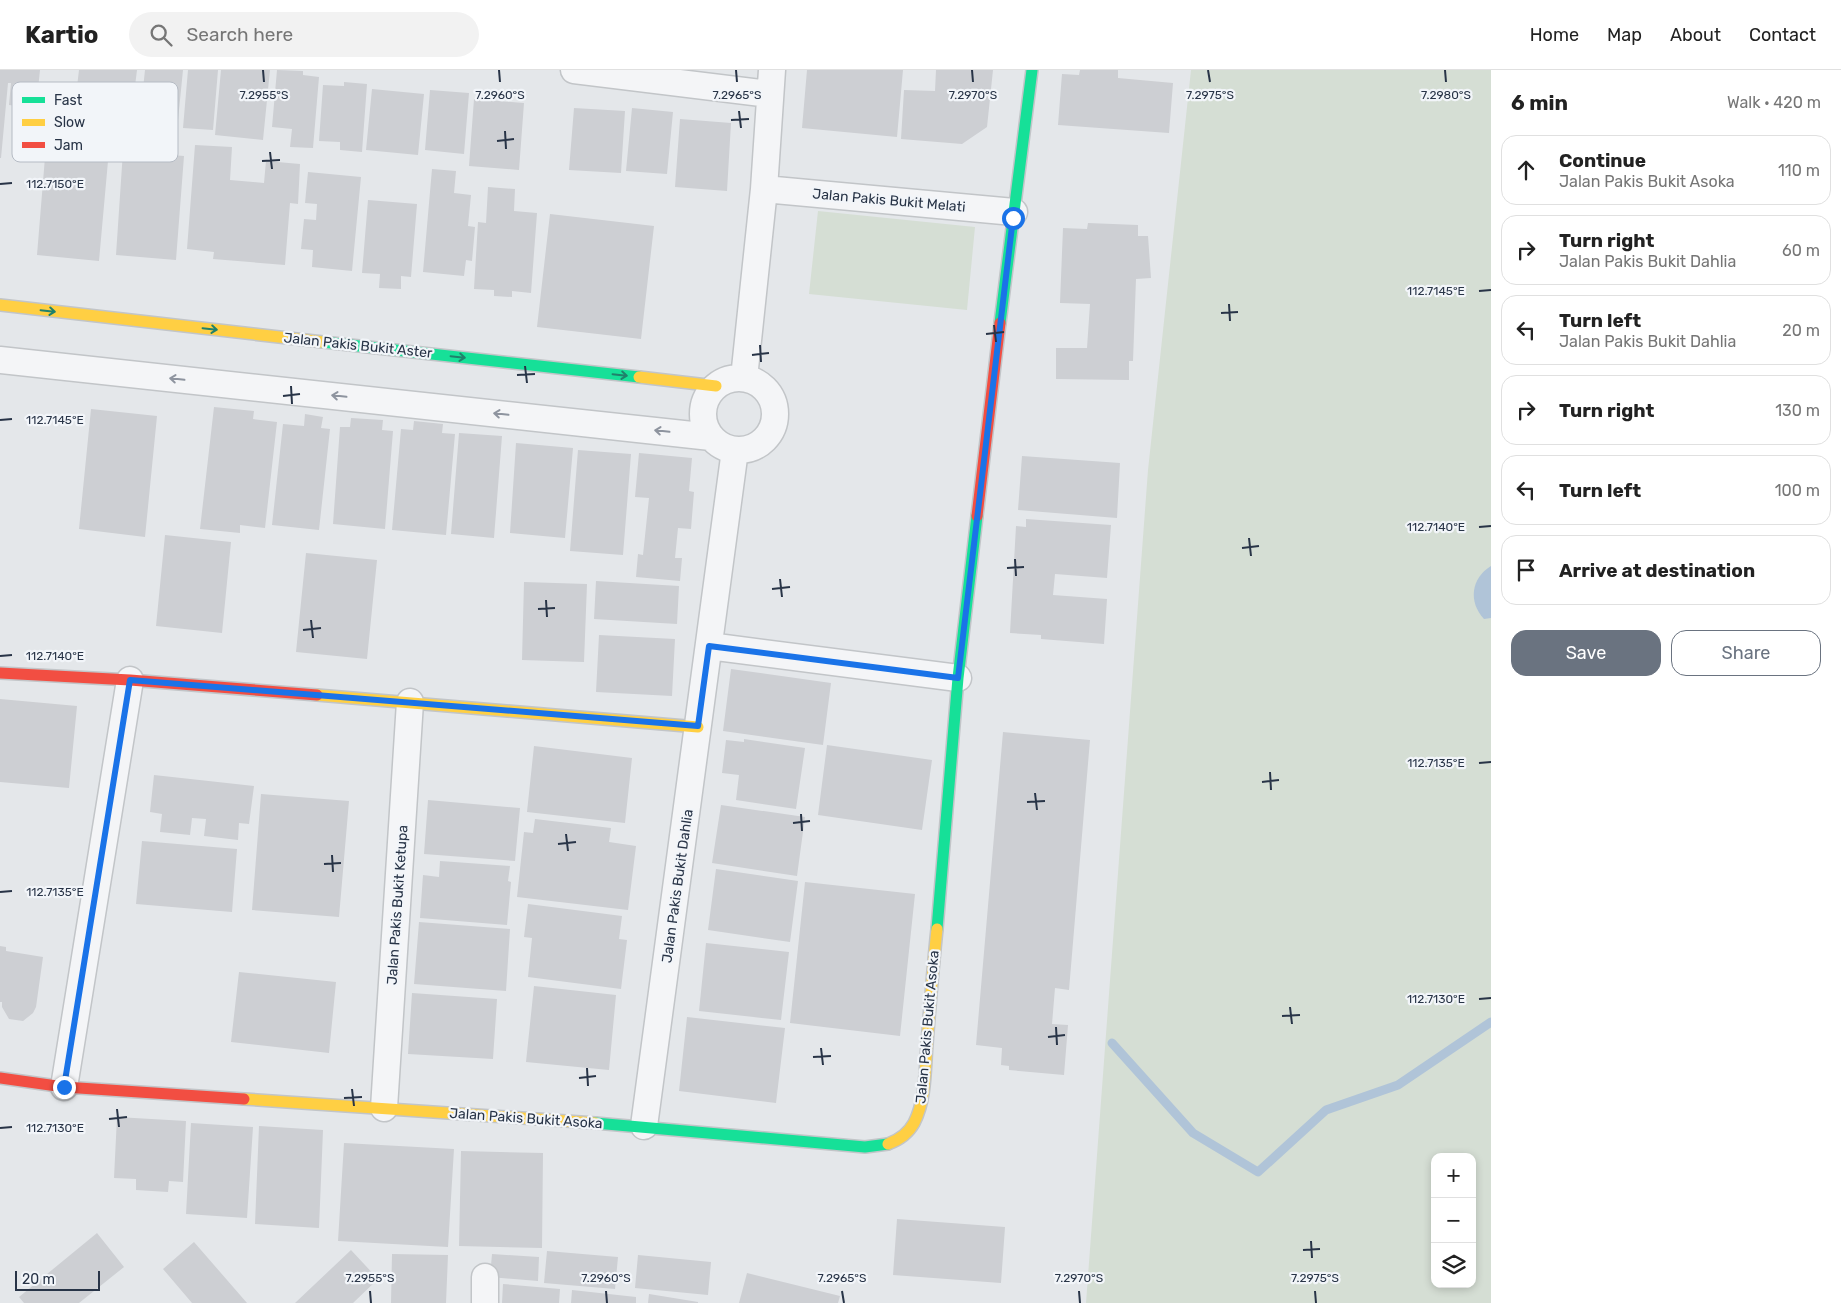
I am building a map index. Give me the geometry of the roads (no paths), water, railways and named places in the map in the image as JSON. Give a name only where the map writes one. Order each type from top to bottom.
[{"type":"street","points":[[574,70],[771,82],[764,189],[744,378]]},
{"type":"street","name":"Jalan Pakis Bukit Asoka","points":[[0,1078],[64,1087],[644,1126],[865,1147],[894,1142],[909,1132],[919,1113],[924,1079],[958,678],[1032,70]]},
{"type":"street","name":"Jalan Pakis Bukit Melati","points":[[764,189],[1014,212]]},
{"type":"street","name":"Jalan Pakis Bukit Aster","points":[[0,305],[716,386]]},
{"type":"street","points":[[0,360],[710,436]]},
{"type":"street","points":[[744,378],[757,382],[768,391],[774,404],[775,418],[771,431],[762,442],[749,449],[735,450],[721,446],[710,436],[704,424],[703,409],[707,396],[716,386],[729,379],[744,378]]},
{"type":"street","name":"Jalan Pakis Bukit Dahlia","points":[[644,1126],[735,450]]},
{"type":"street","points":[[709,646],[958,678]]},
{"type":"street","points":[[0,673],[130,680],[698,726]]},
{"type":"street","points":[[64,1087],[130,680]]},
{"type":"street","name":"Jalan Pakis Bukit Ketupa","points":[[384,1108],[410,702]]},
{"type":"street","points":[[485,1277],[485,1303]]},
{"type":"water","points":[[1491,566],[1491,618],[1484,619],[1476,605],[1474,591],[1479,577]]},
{"type":"waterway","points":[[1112,1043],[1193,1133],[1258,1172],[1326,1110],[1398,1085],[1491,1022]]}]
